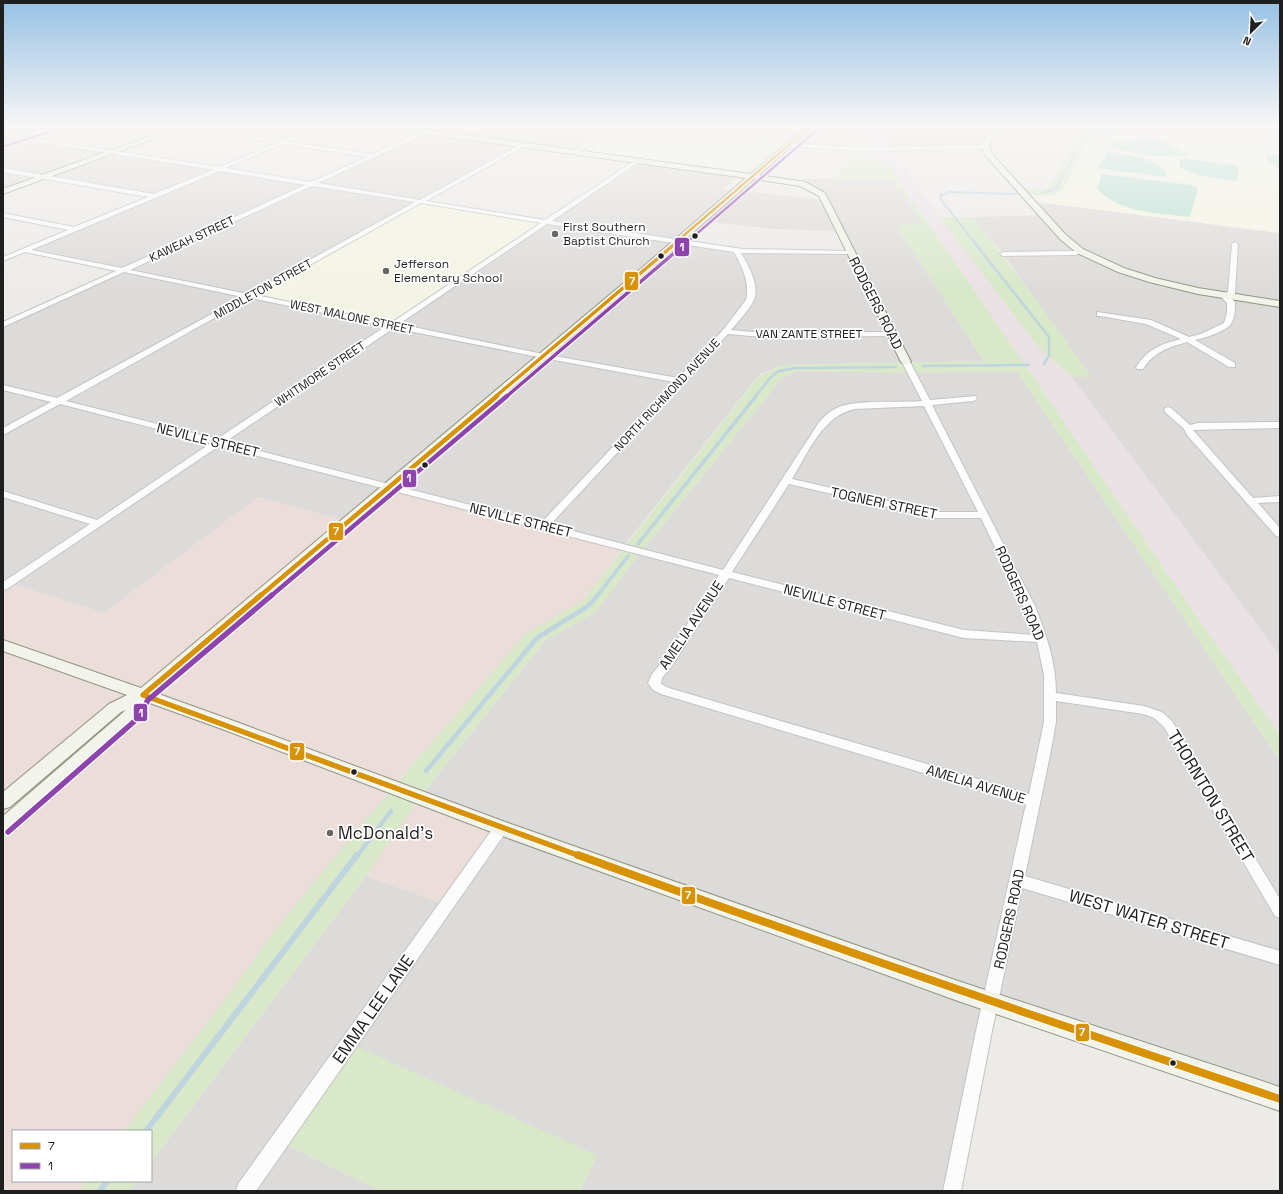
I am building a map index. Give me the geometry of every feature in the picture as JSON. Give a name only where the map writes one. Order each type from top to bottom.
[{"type":"street","points":[[3,192],[34,181]]},
{"type":"street","points":[[66,181],[154,196]]},
{"type":"street","points":[[3,259],[190,181]]},
{"type":"street","points":[[291,181],[547,222],[736,250],[761,252],[851,252]]},
{"type":"street","name":"KAWEAH STREET","points":[[3,325],[319,181]]},
{"type":"street","name":"MIDDLETON STREET","points":[[3,432],[458,181]]},
{"type":"street","name":"WHITMORE STREET","points":[[3,587],[608,181]]},
{"type":"street","points":[[3,802],[115,708],[143,695],[678,241],[747,181]]},
{"type":"street","name":"RODGERS ROAD","points":[[782,181],[802,184],[819,192],[962,469],[983,515],[1029,606],[1042,639],[1050,675],[1050,722],[990,1002],[952,1191]]},
{"type":"street","points":[[1012,181],[1063,237],[1080,251],[1108,264],[1147,278],[1184,288],[1280,304]]},
{"type":"street","points":[[3,215],[75,229]]},
{"type":"street","points":[[1223,295],[1231,294],[1235,244]]},
{"type":"street","name":"WEST MALONE STREET","points":[[24,250],[543,356],[680,381]]},
{"type":"street","name":"NORTH RICHMOND AVENUE","points":[[544,526],[726,332],[750,300],[751,295],[749,281],[742,260],[736,250]]},
{"type":"street","points":[[1003,254],[1076,253],[1080,251]]},
{"type":"street","points":[[1140,367],[1146,358],[1155,351],[1172,344],[1204,336],[1220,328],[1229,320],[1231,302],[1223,295]]},
{"type":"street","points":[[1100,314],[1142,320],[1189,340],[1232,365]]},
{"type":"street","name":"VAN ZANTE STREET","points":[[726,332],[763,335],[892,334]]},
{"type":"street","name":"NEVILLE STREET","points":[[3,387],[964,634],[1042,639]]},
{"type":"street","name":"AMELIA AVENUE","points":[[973,398],[906,405],[855,406],[841,409],[834,413],[820,427],[668,662],[656,677],[654,683],[656,687],[664,692],[1034,801]]},
{"type":"street","points":[[1168,410],[1188,428],[1190,434],[1280,534]]},
{"type":"street","points":[[1188,428],[1198,426],[1280,425]]},
{"type":"street","name":"TOGNERI STREET","points":[[786,481],[936,515],[983,515]]},
{"type":"street","points":[[3,494],[97,523]]},
{"type":"street","points":[[1250,501],[1280,499]]},
{"type":"street","points":[[3,645],[344,768],[501,828],[990,1002],[1280,1099]]},
{"type":"street","points":[[3,827],[132,714],[143,695]]},
{"type":"street","name":"THORNTON STREET","points":[[1050,696],[1144,710],[1158,715],[1168,724],[1280,912]]},
{"type":"street","name":"EMMA LEE LANE","points":[[245,1191],[501,828]]},
{"type":"street","name":"WEST WATER STREET","points":[[1017,880],[1280,958]]},
{"type":"shaded area","points":[[3,181],[34,181],[3,192]]},
{"type":"shaded area","points":[[64,181],[292,181],[312,184],[319,181],[458,181],[250,296],[547,222],[613,181],[733,181],[724,189],[824,200],[819,192],[787,181],[893,181],[924,225],[896,225],[984,361],[784,365],[760,374],[624,546],[347,521],[258,497],[104,613],[9,583],[3,587],[3,325],[122,270],[24,250],[153,197]],"holes":[[[701,221],[775,229],[840,231],[851,252],[743,251],[679,241]]]},
{"type":"shaded area","points":[[899,181],[913,181],[939,217],[1040,349],[1072,377],[1280,656],[1280,735],[1184,598]]},
{"type":"shaded area","points":[[1068,181],[1280,181],[1280,233],[1031,201],[1026,195],[1052,195],[1063,190]]},
{"type":"shaded area","name":"Jefferson Elementary School","points":[[421,201],[547,222],[392,325],[249,296]]},
{"type":"shaded area","points":[[1031,201],[1280,233],[1280,656],[1072,377],[1090,376],[1003,254],[972,217],[1043,215]]},
{"type":"shaded area","points":[[547,222],[678,241],[647,268],[515,245]]},
{"type":"shaded area","points":[[798,371],[912,373],[1017,371],[1280,761],[1280,1099],[991,1002],[952,1191],[580,1191],[597,1155],[280,1142],[381,1191],[129,1191],[136,1182],[152,1182],[152,1161],[366,876],[447,905],[420,797],[546,640],[595,612],[642,551],[783,377]]},
{"type":"shaded area","points":[[388,486],[624,546],[582,602],[525,634],[393,787],[272,934],[239,981],[125,1130],[12,1130],[12,1182],[85,1182],[78,1191],[3,1191],[3,587],[9,583],[104,613],[258,497],[347,521]]},
{"type":"shaded area","points":[[420,797],[501,828],[447,905],[366,876]]},
{"type":"green space","points":[[893,181],[899,181],[1184,598],[1280,735],[1280,761],[1017,372],[912,373],[798,371],[783,377],[642,551],[595,613],[546,640],[420,797],[366,876],[152,1161],[152,1130],[125,1130],[239,981],[272,934],[361,825],[525,634],[582,601],[759,376],[784,365],[984,361],[896,225],[923,224]]},
{"type":"green space","points":[[1052,181],[1067,181],[1063,189],[1050,195],[1026,195],[1020,189],[1048,188]]},
{"type":"green space","points":[[1100,181],[1156,181],[1191,185],[1198,188],[1190,217],[1153,213],[1127,207],[1116,203],[1097,188]]},
{"type":"green space","points":[[939,217],[972,217],[1018,276],[1091,376],[1072,377],[1040,349]]},
{"type":"green space","points":[[349,1043],[597,1155],[580,1191],[381,1191],[280,1142]]},
{"type":"green space","points":[[85,1182],[136,1182],[129,1191],[78,1191]]},
{"type":"waterway","points":[[1042,193],[1056,189],[1061,181]]},
{"type":"waterway","points":[[975,243],[941,200],[940,196],[949,192],[1021,194]]},
{"type":"waterway","points":[[974,242],[1049,337],[1049,355],[1044,364]]},
{"type":"waterway","points":[[923,366],[1029,365]]},
{"type":"waterway","points":[[755,397],[770,378],[779,371],[796,368],[896,367]]},
{"type":"waterway","points":[[638,544],[756,396]]},
{"type":"waterway","points":[[597,596],[628,556]]},
{"type":"waterway","points":[[426,771],[537,638],[588,606],[598,595]]},
{"type":"waterway","points":[[357,856],[391,811]]},
{"type":"waterway","points":[[147,1130],[357,855]]},
{"type":"waterway","points":[[100,1191],[106,1182]]},
{"type":"transit line","name":"7","points":[[748,181],[647,268],[143,695],[695,898],[987,1000],[1280,1099]]},
{"type":"transit line","name":"1","points":[[8,832],[137,719],[148,700],[652,273],[758,181]]},
{"type":"place","name":"First Southern Baptist Church","points":[[555,234]]},
{"type":"place","name":"Jefferson Elementary School","points":[[386,271]]},
{"type":"place","name":"McDonald's","points":[[330,833]]}]
